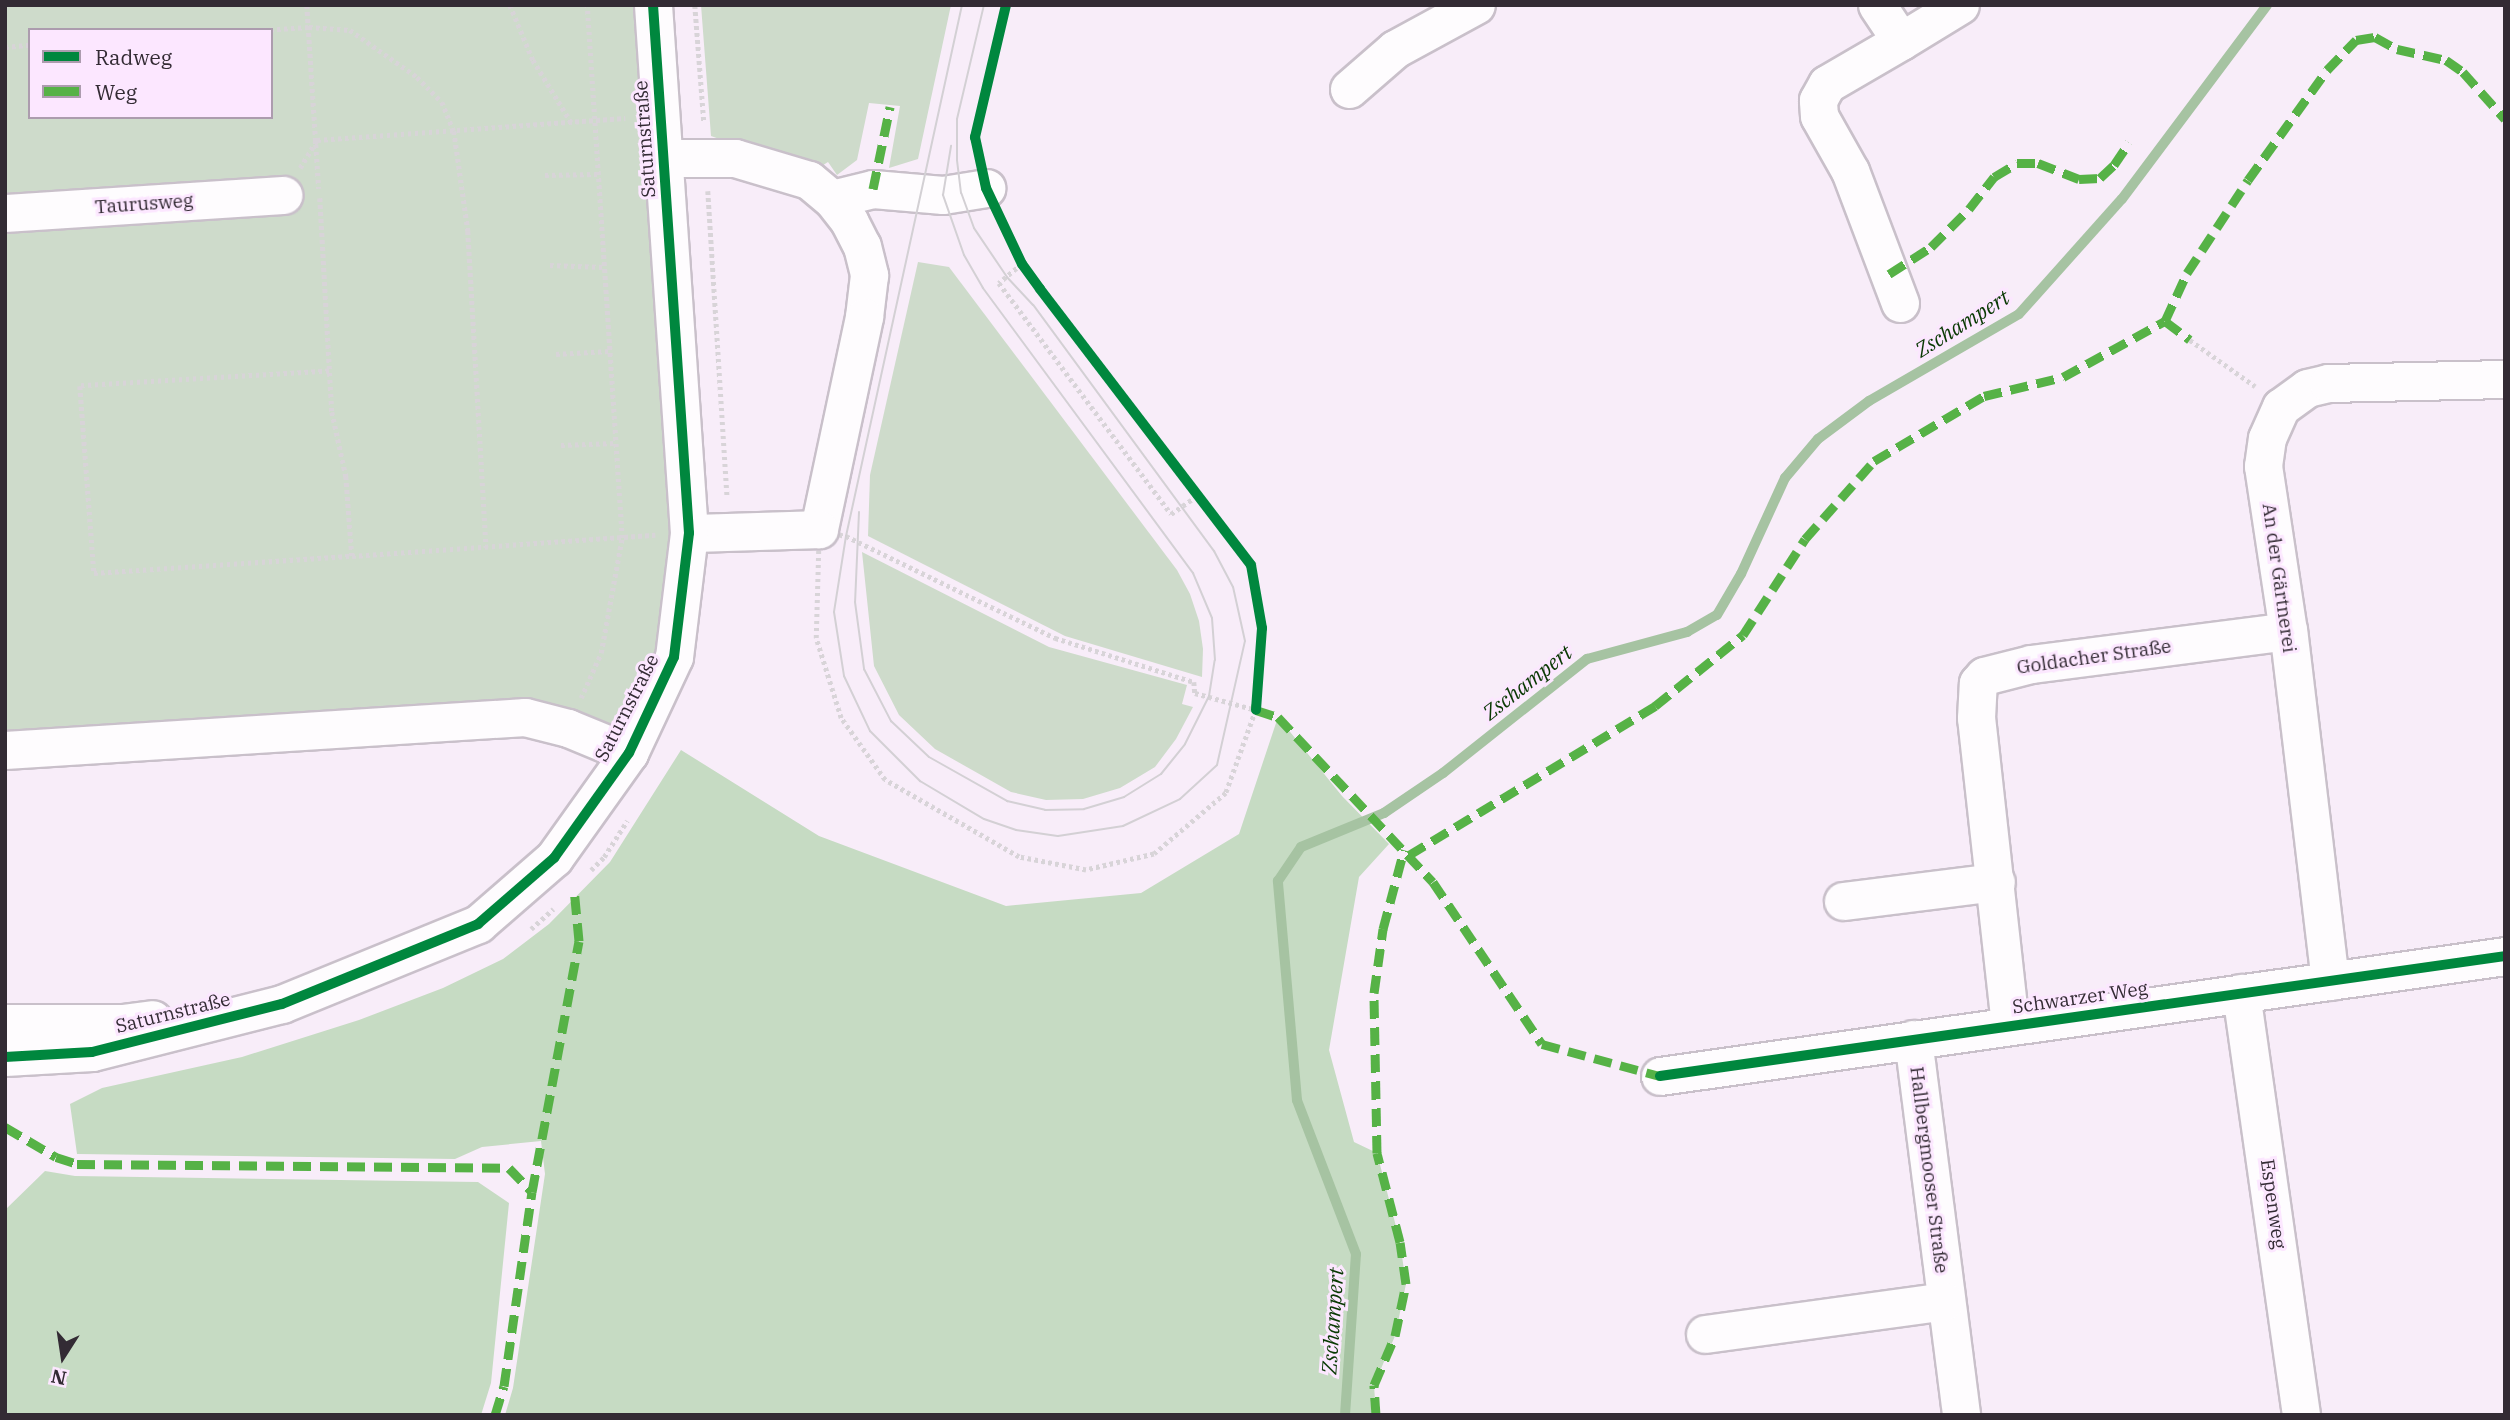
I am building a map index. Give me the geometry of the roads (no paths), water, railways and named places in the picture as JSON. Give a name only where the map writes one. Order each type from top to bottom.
[{"type":"street","name":"Saturnstraße","points":[[5,1057],[92,1052],[282,1004],[478,924],[554,858],[629,753],[674,657],[689,533],[653,5]]},
{"type":"street","points":[[1349,89],[1395,49],[1476,5]]},
{"type":"street","points":[[1877,5],[1901,41]]},
{"type":"street","points":[[1900,303],[1850,170],[1819,116],[1818,100],[1827,84],[1960,5]]},
{"type":"street","points":[[664,158],[735,158],[809,180],[832,199],[849,221],[862,246],[869,275],[864,317],[819,528],[689,533]]},
{"type":"street","points":[[832,199],[873,189],[943,195],[986,188]]},
{"type":"street","name":"Taurusweg","points":[[5,213],[284,195]]},
{"type":"street","name":"An der Gärtnerei","points":[[2330,981],[2288,631],[2263,466],[2267,438],[2283,406],[2307,388],[2328,383],[2505,379]]},
{"type":"street","name":"Goldacher Straße","points":[[2010,1025],[1976,718],[1978,683],[1984,676],[2031,664],[2288,631]]},
{"type":"street","name":"Saturnstraße","points":[[5,750],[525,716],[568,728],[629,753]]},
{"type":"street","points":[[1843,901],[1996,882]]},
{"type":"street","name":"Schwarzer Weg","points":[[1660,1076],[2505,956]]},
{"type":"street","name":"Espenweg","points":[[2241,993],[2272,1193],[2301,1415]]},
{"type":"street","name":"Saturnstraße","points":[[5,1023],[122,1023],[282,1004]]},
{"type":"street","name":"Hallbergmooser Straße","points":[[1913,1039],[1961,1415]]},
{"type":"street","name":"Hallbergmooser Straße","points":[[1705,1334],[1945,1301]]},
{"type":"waterway","name":"Zschampert","points":[[1345,1415],[1356,1254],[1297,1100],[1278,881],[1301,847],[1384,813],[1443,773],[1587,659],[1687,632],[1717,615],[1741,574],[1785,478],[1818,439],[1869,401],[2019,314],[2122,199],[2267,5]]},
{"type":"tram line","points":[[962,5],[846,536],[834,612],[844,676],[870,731],[920,781],[984,819],[1016,830],[1058,836],[1123,826],[1180,799],[1217,765],[1245,641],[1233,587],[1214,551],[1033,305],[1007,277],[974,228],[961,193],[957,160],[957,119],[984,5]]},
{"type":"tram line","points":[[859,512],[855,602],[864,669],[891,721],[929,757],[1007,801],[1045,810],[1084,809],[1124,797],[1161,774],[1185,744],[1209,696],[1215,660],[1212,618],[1193,573],[983,288],[964,255],[943,195],[951,146]]}]
